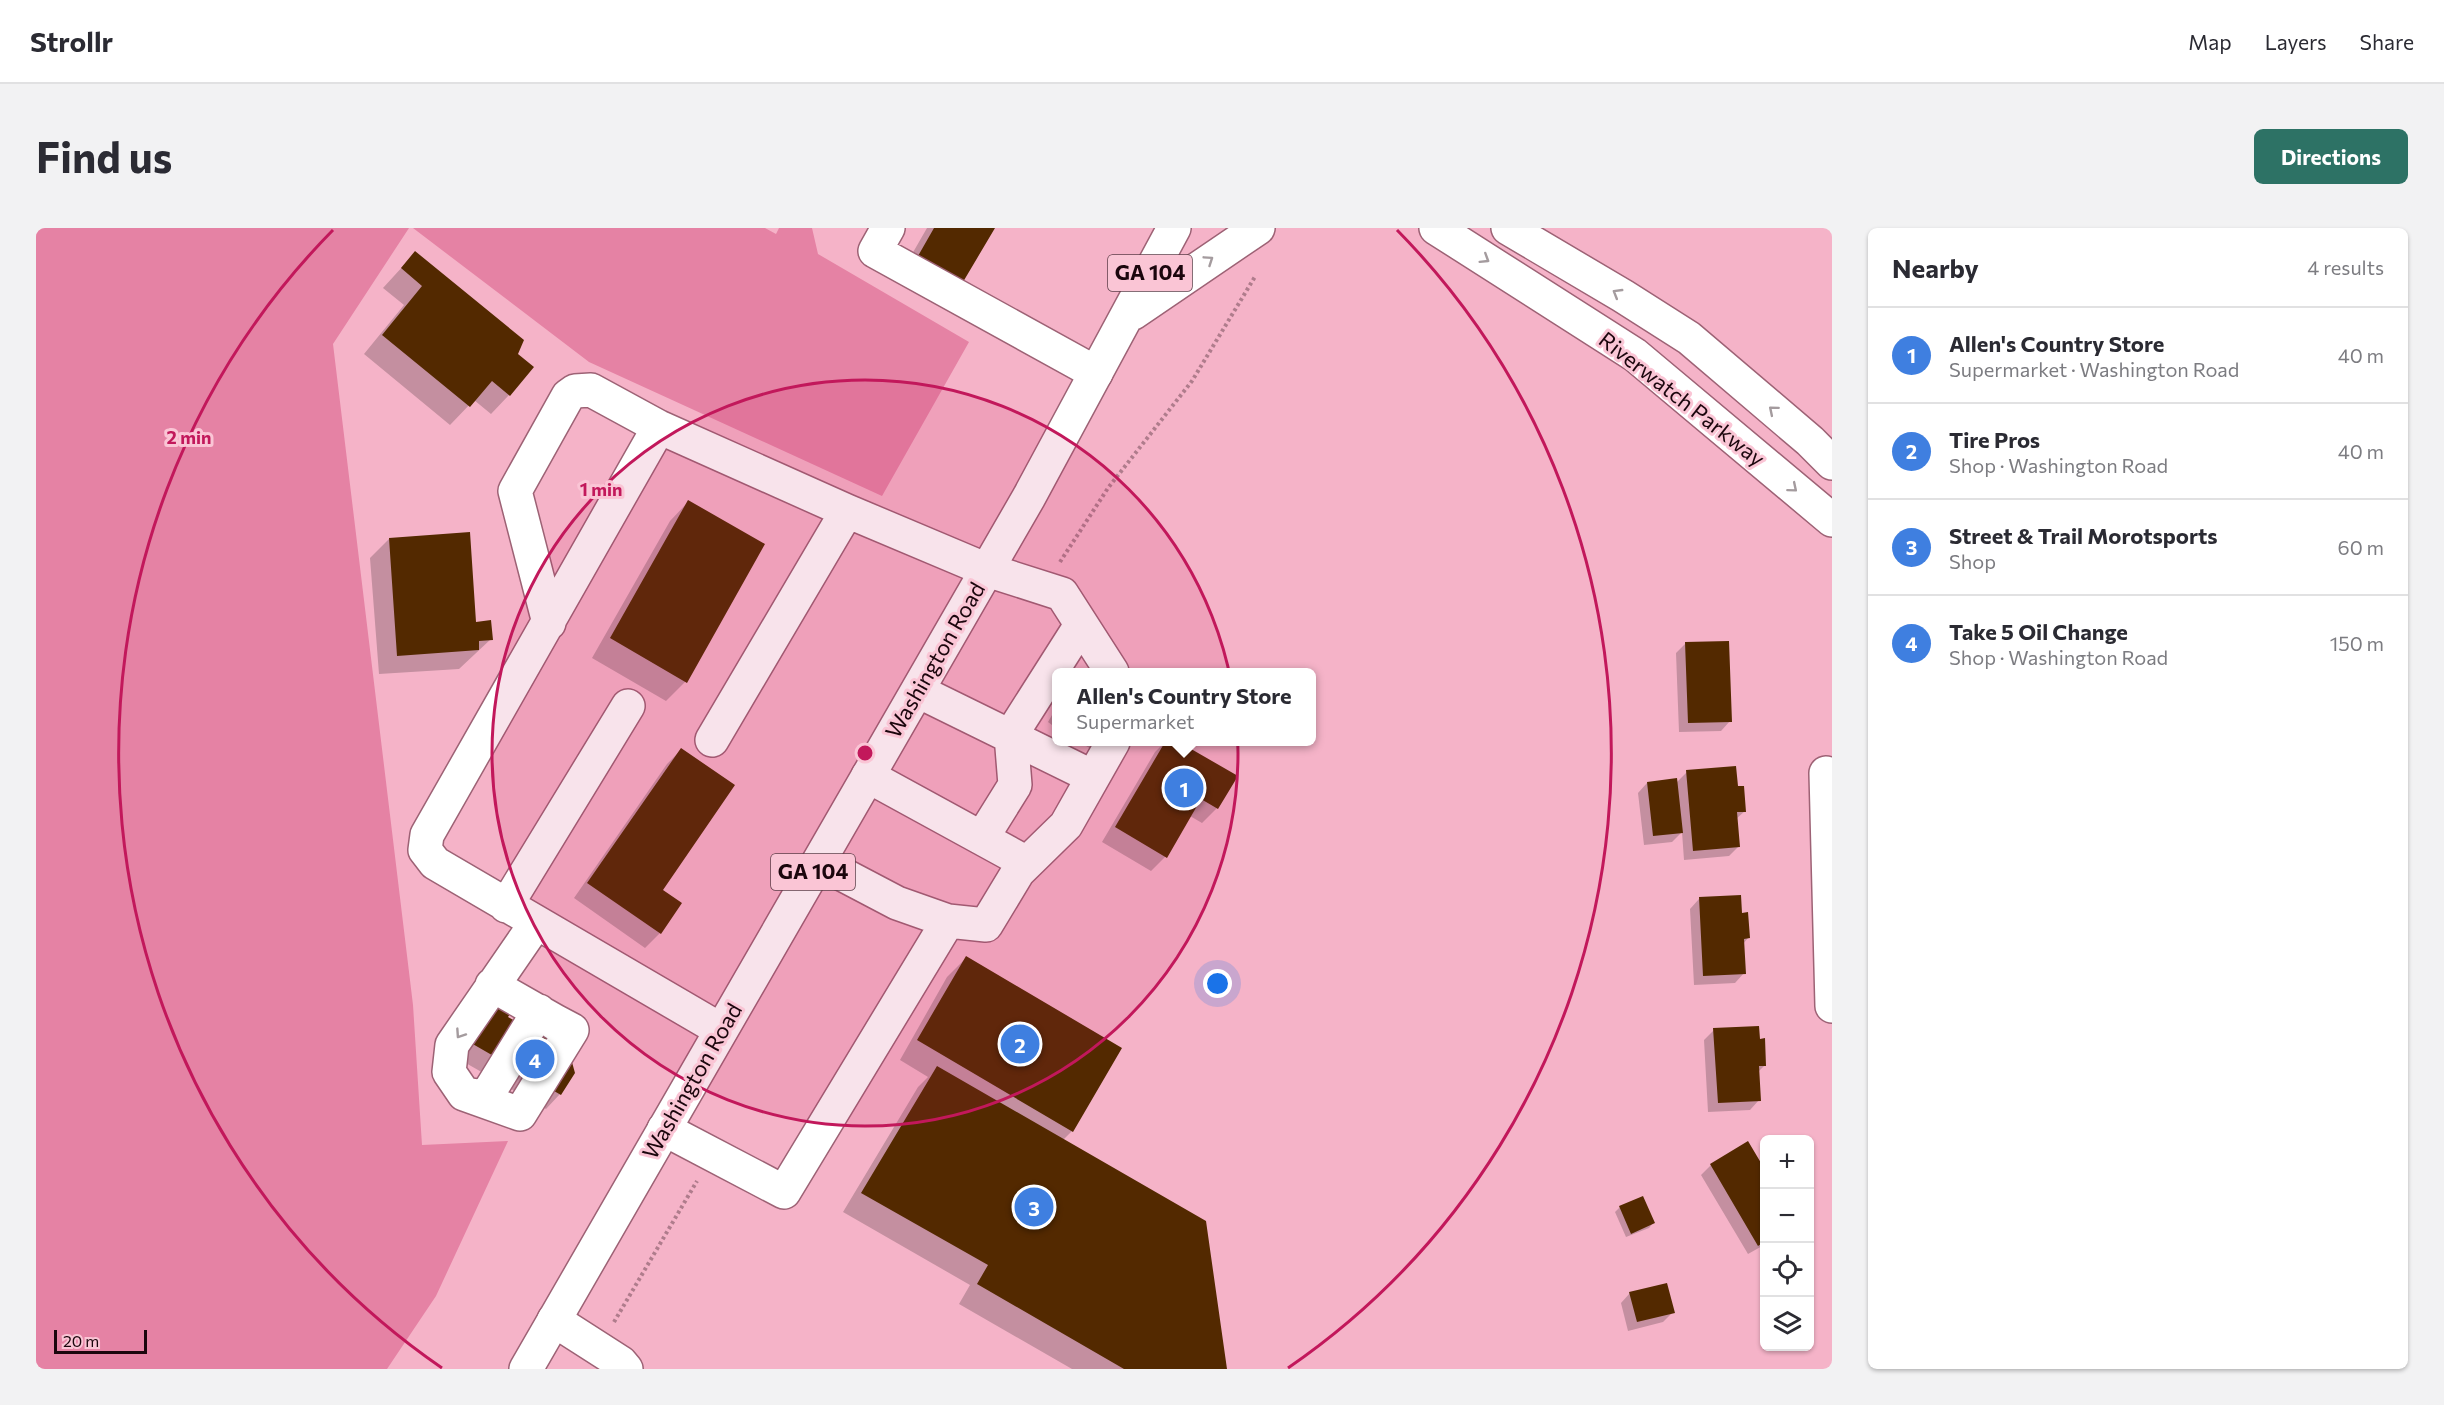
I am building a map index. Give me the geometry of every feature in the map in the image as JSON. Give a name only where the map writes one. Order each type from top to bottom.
[{"type":"main road","points":[[888,228],[875,251],[1096,373]]},
{"type":"main road","name":"Washington Road","points":[[526,1369],[987,570],[1174,228]]},
{"type":"main road","points":[[1126,317],[1258,228]]},
{"type":"main road","name":"Riverwatch Parkway","points":[[1436,228],[1635,355],[1832,520]]},
{"type":"main road","name":"Riverwatch Parkway","points":[[1508,228],[1689,338],[1810,441],[1832,463]]},
{"type":"main road","points":[[1541,228],[1557,258]]},
{"type":"main road","points":[[549,623],[515,491],[568,396],[575,391],[591,390],[659,427],[847,511],[987,570],[1062,594],[1109,668]]},
{"type":"main road","points":[[659,427],[427,835],[425,850],[435,864],[721,1030]]},
{"type":"main road","points":[[712,740],[847,511]]},
{"type":"main road","points":[[1054,668],[1082,625]]},
{"type":"main road","points":[[982,838],[1015,785],[1011,735],[1052,671]]},
{"type":"main road","points":[[918,690],[1093,777]]},
{"type":"main road","points":[[506,906],[628,706]]},
{"type":"main road","points":[[819,862],[897,903],[948,921],[986,925],[1018,872],[1066,825],[1110,746]]},
{"type":"main road","points":[[1826,773],[1832,1006]]},
{"type":"main road","points":[[868,776],[1027,863]]},
{"type":"main road","points":[[664,1129],[784,1192],[948,921]]},
{"type":"main road","points":[[492,985],[547,1016],[506,1105],[464,1094],[449,1072],[452,1046],[492,985],[536,923]]},
{"type":"main road","points":[[554,1320],[626,1369]]},
{"type":"path","points":[[1043,588],[1108,488],[1192,381],[1256,276]]},
{"type":"path","points":[[598,1348],[712,1154]]},
{"type":"shaded area","points":[[36,228],[409,228],[333,344],[413,1005],[422,1145],[508,1141],[436,1296],[387,1369],[36,1369]]},
{"type":"shaded area","points":[[413,228],[765,228],[776,234],[779,228],[812,228],[818,254],[969,342],[882,496],[589,362]]},
{"type":"building","points":[[934,228],[995,228],[963,282],[918,256]]},
{"type":"building","points":[[415,251],[524,340],[518,354],[534,367],[510,396],[492,381],[470,407],[382,335],[422,286],[401,268]]},
{"type":"building","points":[[688,500],[765,544],[687,683],[610,638]]},
{"type":"building","points":[[470,532],[476,622],[491,620],[493,640],[479,641],[479,650],[397,656],[389,538]]},
{"type":"building","points":[[1729,641],[1732,722],[1688,723],[1685,642]]},
{"type":"building","points":[[1163,746],[1186,746],[1238,776],[1218,809],[1201,799],[1167,858],[1115,827]]},
{"type":"building","points":[[681,748],[735,785],[663,890],[682,903],[661,934],[587,883]]},
{"type":"building","points":[[1736,766],[1738,786],[1744,786],[1746,812],[1737,812],[1740,847],[1693,851],[1686,770]]},
{"type":"building","points":[[1677,778],[1683,833],[1653,836],[1647,782]]},
{"type":"building","points":[[1741,895],[1742,913],[1748,912],[1750,938],[1744,939],[1746,974],[1703,976],[1699,897]]},
{"type":"building","points":[[966,956],[1122,1048],[1073,1132],[917,1040]]},
{"type":"building","points":[[492,1007],[514,1008],[508,1017],[560,1046],[565,1037],[575,1073],[561,1095],[471,1043]]},
{"type":"building","points":[[1759,1026],[1760,1039],[1765,1038],[1766,1066],[1759,1066],[1761,1101],[1718,1103],[1713,1028]]},
{"type":"building","points":[[937,1066],[1206,1221],[1227,1369],[1124,1369],[977,1284],[988,1265],[861,1193]]},
{"type":"building","points":[[1748,1141],[1760,1161],[1760,1245],[1758,1246],[1710,1164]]},
{"type":"building","points":[[1643,1196],[1655,1223],[1631,1234],[1619,1206]]},
{"type":"building","points":[[1667,1283],[1675,1313],[1637,1322],[1629,1292]]},
{"type":"place","name":"Allen's Country Store","points":[[1184,788]]},
{"type":"place","name":"Tire Pros","points":[[1020,1044]]},
{"type":"place","name":"Take 5 Oil Change","points":[[535,1059]]},
{"type":"place","name":"Street & Trail Morotsports","points":[[1034,1207]]}]
